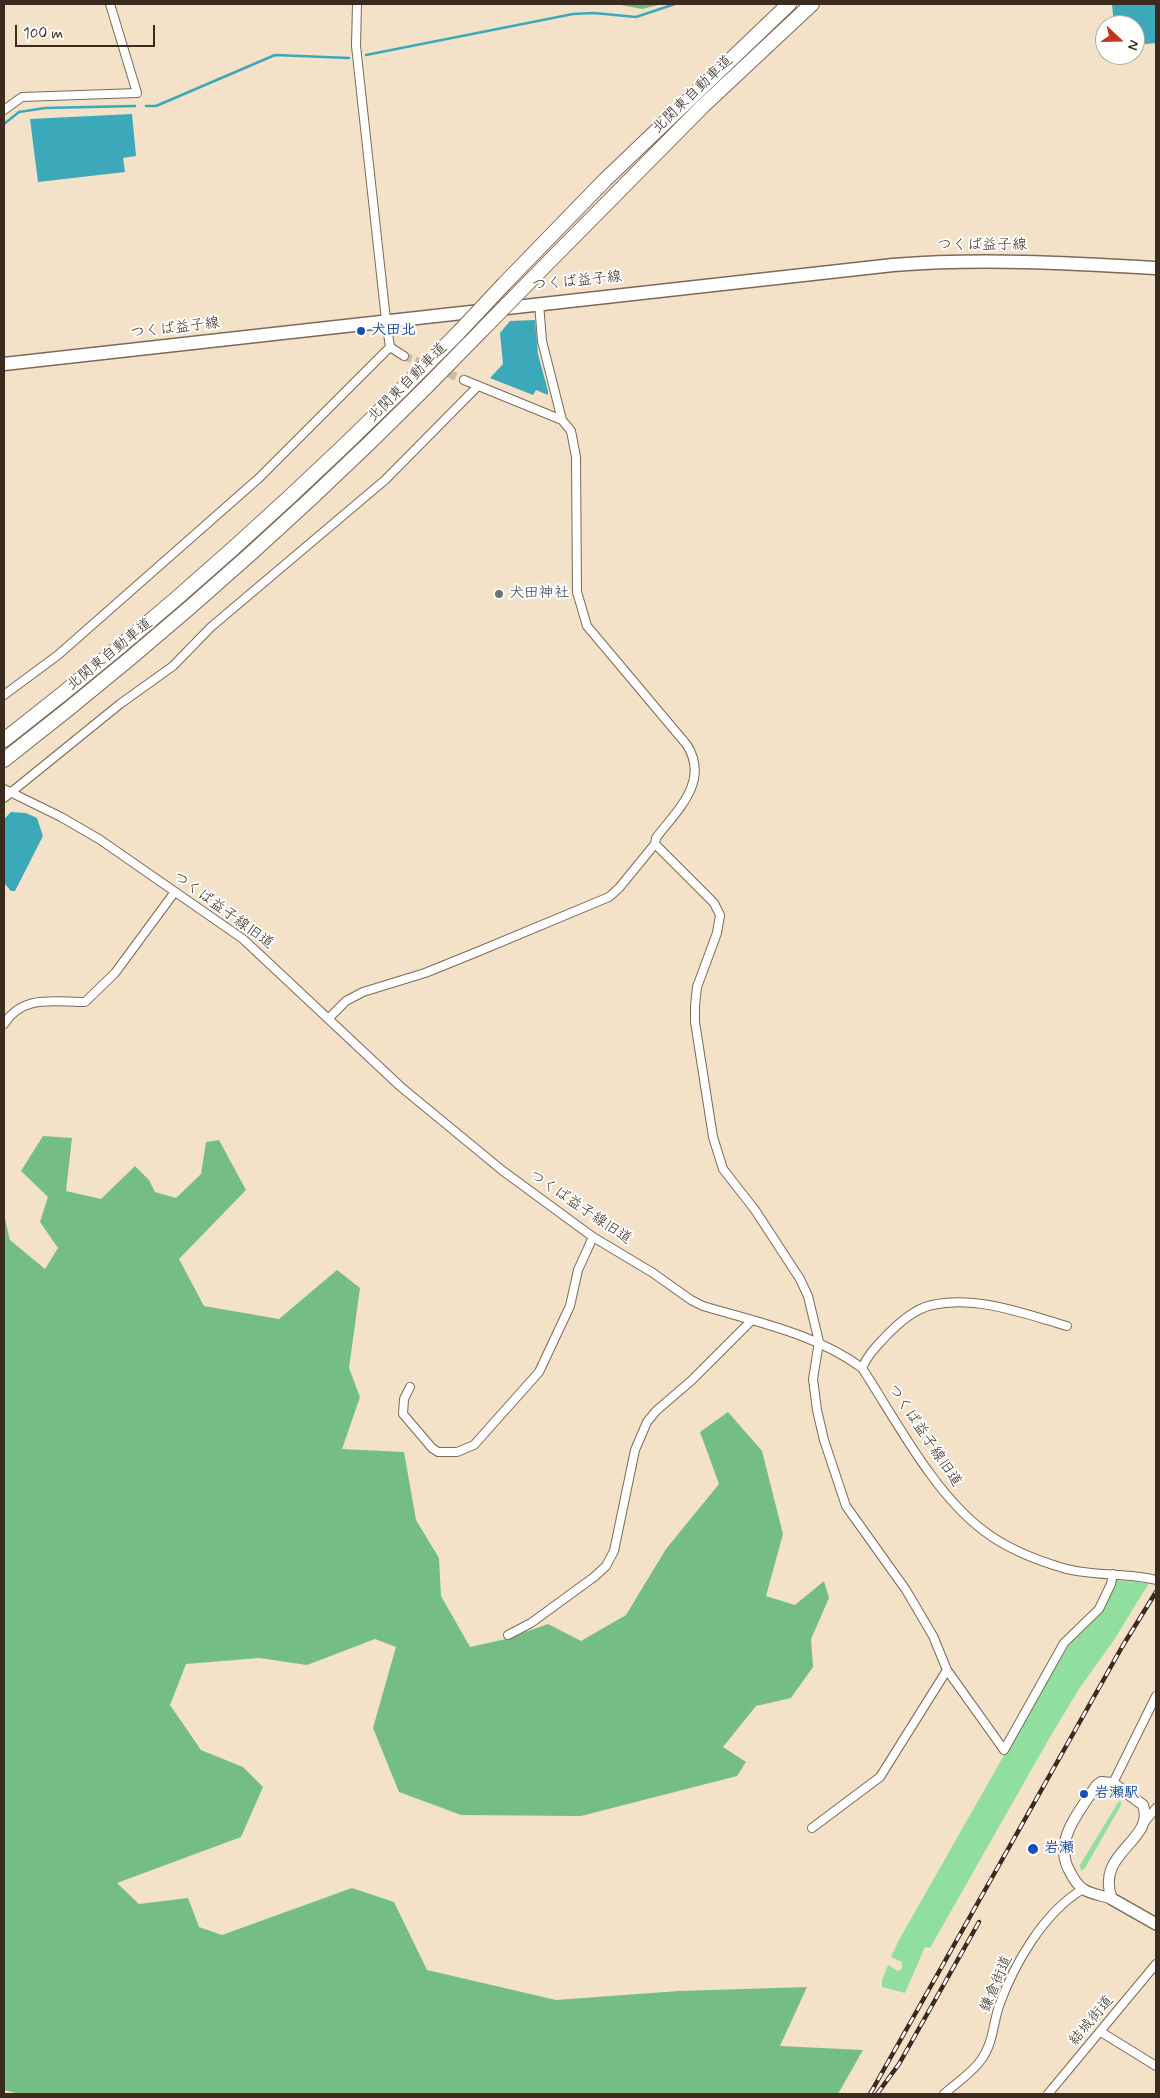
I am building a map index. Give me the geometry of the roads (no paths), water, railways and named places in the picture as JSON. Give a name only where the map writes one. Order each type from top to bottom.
[{"type":"highway","name":"北関東自動車道","points":[[4,740],[124,644],[244,540],[375,416],[605,180],[789,4]]},
{"type":"highway","name":"北関東自動車道","points":[[4,760],[138,654],[257,550],[414,401],[530,280],[703,106],[812,4]]},
{"type":"main road","name":"つくば益子線","points":[[4,364],[539,303],[916,263],[1014,261],[1156,268]]},
{"type":"main road","points":[[1112,1899],[1156,1924]]},
{"type":"street","points":[[4,110],[22,97],[137,93],[110,4]]},
{"type":"street","points":[[357,4],[356,46],[386,320],[390,347],[404,356]]},
{"type":"street","points":[[329,1018],[346,1001],[364,992],[424,973],[608,897],[620,888],[655,844],[656,838],[688,796],[694,783],[694,762],[687,745],[587,626],[578,592],[576,457],[571,431],[562,420],[542,340],[539,303]]},
{"type":"street","points":[[4,695],[58,655],[258,478],[390,347]]},
{"type":"street","points":[[464,380],[562,420]]},
{"type":"street","points":[[6,793],[120,704],[173,666],[211,627],[385,480],[478,386]]},
{"type":"street","name":"つくば益子線旧道","points":[[6,793],[61,817],[99,839],[255,948],[401,1087],[503,1171],[593,1237],[653,1273],[690,1300],[703,1306],[819,1342],[847,1357],[862,1368],[932,1476],[968,1518],[985,1532],[1007,1545],[1040,1560],[1070,1569],[1156,1580]]},
{"type":"street","points":[[655,844],[719,910],[719,923],[697,986],[695,1006],[695,1022],[717,1154],[723,1169],[755,1210],[800,1279],[808,1296],[819,1342],[813,1379],[817,1410],[824,1440],[846,1506],[906,1590],[933,1636],[946,1670],[1004,1750],[1064,1643],[1099,1609],[1111,1584],[1113,1574]]},
{"type":"street","points":[[4,1024],[20,1006],[36,1002],[85,1002],[115,973],[174,893]]},
{"type":"street","points":[[410,1388],[404,1400],[403,1414],[432,1448],[438,1452],[457,1452],[474,1445],[539,1372],[570,1306],[578,1270],[593,1237]]},
{"type":"street","points":[[862,1368],[869,1354],[895,1328],[910,1315],[931,1305],[978,1304],[1011,1310],[1068,1326]]},
{"type":"street","points":[[508,1635],[531,1623],[606,1566],[614,1551],[635,1450],[648,1422],[656,1411],[692,1380],[752,1320]]},
{"type":"street","points":[[812,1828],[880,1777],[946,1670]]},
{"type":"street","points":[[1113,1784],[1156,1696]]},
{"type":"street","points":[[1101,1782],[1113,1784],[1143,1805],[1156,1807],[1110,1872],[1108,1887],[1112,1899],[1083,1889],[1071,1875],[1066,1864],[1063,1849],[1064,1842],[1074,1820],[1096,1786],[1101,1782]]},
{"type":"street","points":[[1143,1805],[1144,1823]]},
{"type":"street","name":"鎌倉街道","points":[[944,2094],[974,2068],[985,2053],[1004,1994],[1027,1948],[1038,1931],[1062,1905],[1083,1889]]},
{"type":"street","name":"結城街道","points":[[1048,2094],[1156,1964]]},
{"type":"street","points":[[1101,2032],[1156,2066]]},
{"type":"water","points":[[1112,4],[1156,4],[1156,43],[1145,44],[1145,15],[1113,15]]},
{"type":"water","points":[[132,114],[136,156],[123,158],[125,172],[38,182],[30,119]]},
{"type":"water","points":[[535,320],[538,354],[548,395],[536,390],[533,395],[490,378],[503,364],[500,333],[510,321]]},
{"type":"water","points":[[11,812],[26,813],[37,818],[43,836],[15,891],[11,891],[4,883],[4,819]]},
{"type":"waterway","points":[[366,55],[573,14],[594,13],[636,17],[675,4]]},
{"type":"waterway","points":[[146,106],[156,106],[275,55],[349,58]]},
{"type":"waterway","points":[[4,124],[19,112],[45,108],[135,106]]},
{"type":"tunnel","points":[[404,356],[464,380]]},
{"type":"railway","points":[[870,2094],[1122,1647],[1156,1592]]},
{"type":"railway","points":[[877,2094],[899,2064],[979,1922]]},
{"type":"place","name":"犬田北","points":[[361,331]]},
{"type":"place","name":"犬田神社","points":[[499,594]]},
{"type":"place","name":"岩瀬駅","points":[[1084,1794]]},
{"type":"place","name":"岩瀬","points":[[1033,1849]]}]
